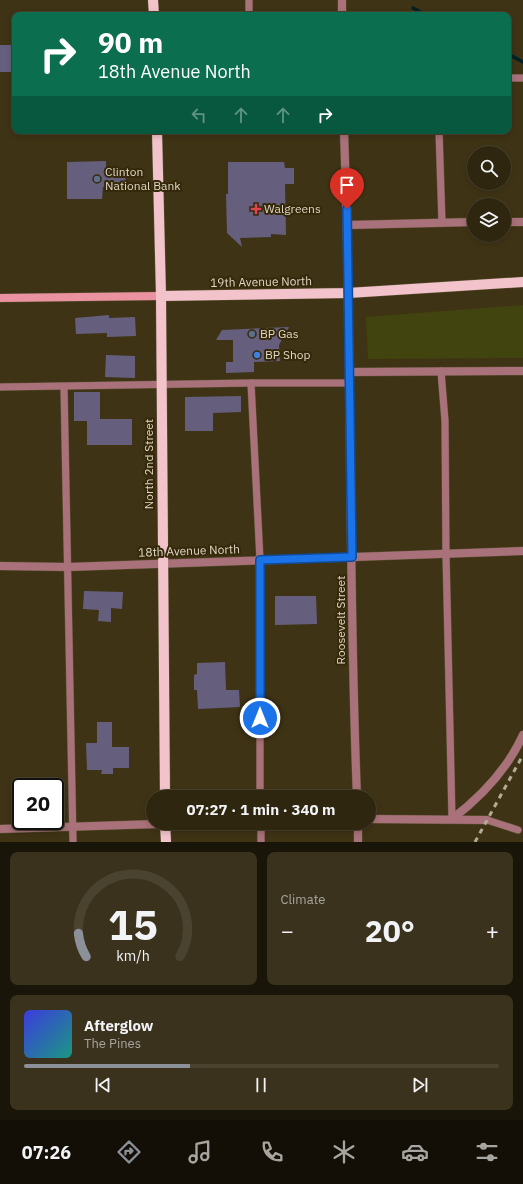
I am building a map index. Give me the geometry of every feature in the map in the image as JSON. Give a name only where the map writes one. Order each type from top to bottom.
[{"type":"main road","points":[[153,0],[154,12]]},
{"type":"main road","name":"North 2nd Street","points":[[157,134],[161,296],[165,790]]},
{"type":"main road","name":"19th Avenue North","points":[[0,298],[348,293],[523,282]]},
{"type":"main road","points":[[165,830],[166,842]]},
{"type":"street","points":[[342,0],[342,12]]},
{"type":"street","name":"Roosevelt Street","points":[[344,134],[348,224],[353,710],[357,790]]},
{"type":"street","points":[[348,224],[467,222]]},
{"type":"street","points":[[511,222],[523,222]]},
{"type":"street","points":[[350,372],[523,371]]},
{"type":"street","name":"18th Avenue North","points":[[0,566],[68,567],[523,551]]},
{"type":"street","points":[[452,819],[476,800],[498,776],[523,736]]},
{"type":"street","points":[[376,819],[487,820]]},
{"type":"street","points":[[0,829],[146,824]]},
{"type":"street","points":[[358,830],[358,842]]},
{"type":"lane","points":[[249,0],[249,12]]},
{"type":"lane","points":[[511,78],[523,78]]},
{"type":"lane","points":[[439,134],[442,223]]},
{"type":"lane","points":[[442,372],[445,421],[446,554],[452,819]]},
{"type":"lane","points":[[251,383],[260,560],[260,790]]},
{"type":"lane","points":[[0,387],[349,383]]},
{"type":"lane","points":[[64,386],[73,842]]},
{"type":"lane","points":[[487,820],[518,830]]},
{"type":"lane","points":[[261,830],[261,842]]},
{"type":"shaded area","points":[[523,305],[523,358],[368,359],[366,317]]},
{"type":"building","points":[[0,45],[12,45],[12,72],[0,72]]},
{"type":"building","name":"Clinton National Bank","points":[[106,161],[106,169],[117,169],[116,172],[125,172],[126,187],[103,187],[102,199],[67,199],[67,162]]},
{"type":"building","name":"Walgreens","points":[[228,162],[284,162],[285,168],[294,168],[294,184],[285,184],[286,235],[271,234],[271,237],[240,238],[242,247],[227,233],[226,194],[228,194]]},
{"type":"building","points":[[109,315],[109,318],[135,317],[136,336],[107,337],[107,333],[76,334],[75,318]]},
{"type":"building","points":[[289,327],[279,345],[280,361],[254,362],[254,372],[226,373],[226,362],[233,362],[233,340],[216,340],[222,330]]},
{"type":"building","points":[[106,355],[135,356],[135,378],[105,377]]},
{"type":"building","points":[[74,392],[100,392],[100,419],[132,419],[132,445],[87,445],[87,421],[74,421]]},
{"type":"building","points":[[241,396],[241,412],[213,413],[213,431],[185,431],[185,397]]},
{"type":"building","points":[[84,591],[123,592],[122,609],[111,608],[111,622],[98,621],[99,610],[83,609]]},
{"type":"building","points":[[275,596],[316,596],[317,624],[275,625]]},
{"type":"building","points":[[225,662],[226,690],[239,690],[240,707],[198,709],[197,690],[194,690],[194,675],[197,674],[197,663]]},
{"type":"building","points":[[97,722],[112,722],[112,747],[129,747],[129,768],[113,768],[113,774],[101,774],[102,770],[87,770],[86,743],[97,743]]},
{"type":"waterway","points":[[413,8],[420,12]]},
{"type":"waterway","points":[[511,56],[523,62]]},
{"type":"railway","points":[[475,842],[523,755]]},
{"type":"place","name":"Clinton National Bank","points":[[97,179]]},
{"type":"place","name":"Walgreens","points":[[256,209]]},
{"type":"place","name":"BP Gas","points":[[252,334]]},
{"type":"place","name":"BP Shop","points":[[257,355]]},
{"type":"route","points":[[260,718],[260,560],[352,557],[347,209]]}]
